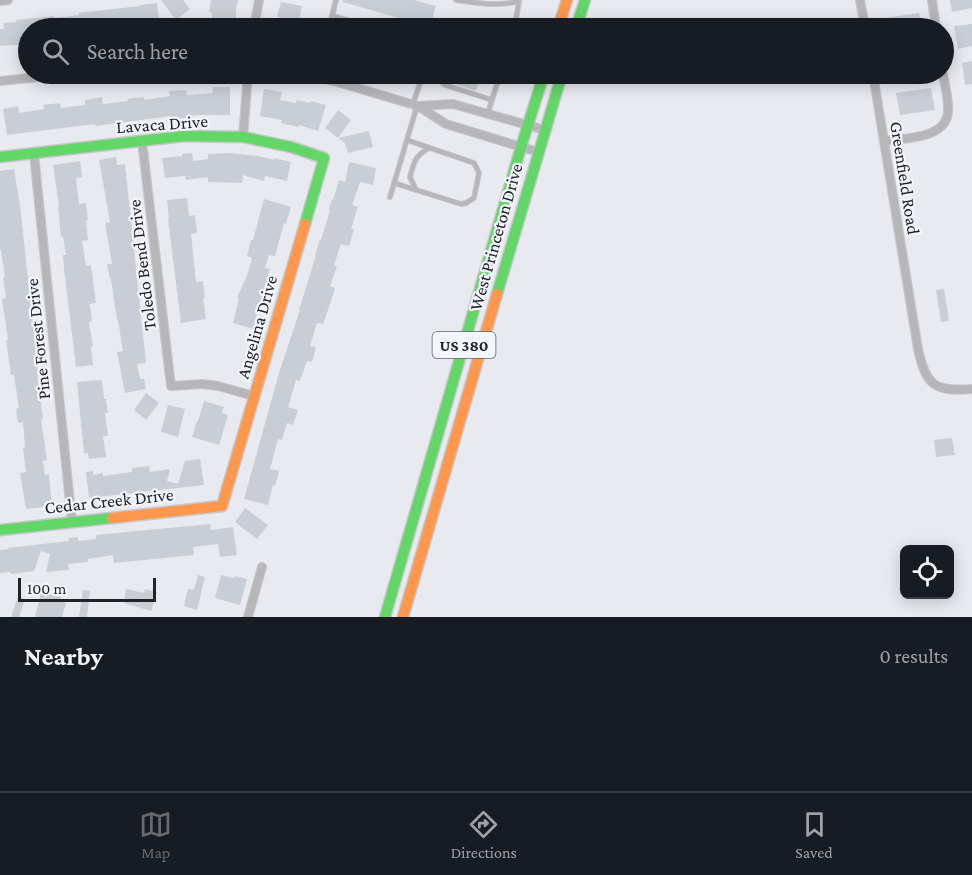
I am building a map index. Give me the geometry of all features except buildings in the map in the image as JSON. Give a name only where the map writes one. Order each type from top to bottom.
[{"type":"main road","points":[[561,18],[567,0]]},
{"type":"main road","points":[[579,18],[585,0]]},
{"type":"main road","name":"West Princeton Drive","points":[[385,617],[541,84]]},
{"type":"main road","name":"West Princeton Drive","points":[[403,617],[559,84]]},
{"type":"main road","name":"Lavaca Drive","points":[[0,158],[184,136],[243,137],[291,147],[324,158]]},
{"type":"main road","name":"Angelina Drive","points":[[222,506],[324,158]]},
{"type":"main road","name":"Cedar Creek Drive","points":[[0,530],[222,506]]},
{"type":"street","points":[[0,1],[8,0]]},
{"type":"street","points":[[256,18],[259,0]]},
{"type":"street","points":[[860,0],[863,18]]},
{"type":"street","points":[[932,0],[935,18]]},
{"type":"street","points":[[0,81],[18,79]]},
{"type":"street","points":[[243,137],[247,84]]},
{"type":"street","points":[[347,84],[416,105],[446,124],[538,152]]},
{"type":"street","name":"Greenfield Road","points":[[875,84],[923,370],[928,378],[942,388],[972,389]]},
{"type":"street","points":[[884,141],[929,134],[939,130],[946,122],[949,110],[945,84]]},
{"type":"street","points":[[416,105],[453,104],[545,130]]},
{"type":"street","name":"Toledo Bend Drive","points":[[142,141],[171,386],[201,384],[218,386],[254,396]]},
{"type":"street","name":"Pine Forest Drive","points":[[34,154],[72,522]]},
{"type":"street","points":[[248,617],[262,567]]},
{"type":"lane","points":[[336,0],[332,16],[339,18]]},
{"type":"lane","points":[[456,0],[507,5],[519,1],[516,18]]},
{"type":"lane","points":[[390,197],[421,84]]},
{"type":"lane","points":[[444,84],[492,100]]},
{"type":"lane","points":[[488,114],[497,84]]},
{"type":"lane","points":[[394,183],[461,204],[474,198],[479,173],[474,163],[407,140]]},
{"type":"lane","points":[[416,190],[410,177],[414,163],[420,153],[430,148]]},
{"type":"traffic: fast","points":[[579,18],[585,0]]},
{"type":"traffic: fast","points":[[385,617],[541,84]]},
{"type":"traffic: fast","points":[[497,294],[559,84]]},
{"type":"traffic: fast","points":[[0,157],[184,136],[243,137],[291,147],[324,158],[305,224]]},
{"type":"traffic: fast","points":[[0,530],[112,518]]},
{"type":"traffic: slow","points":[[561,18],[567,0]]},
{"type":"traffic: slow","points":[[112,518],[222,506],[305,224]]},
{"type":"traffic: slow","points":[[403,617],[497,294]]}]
